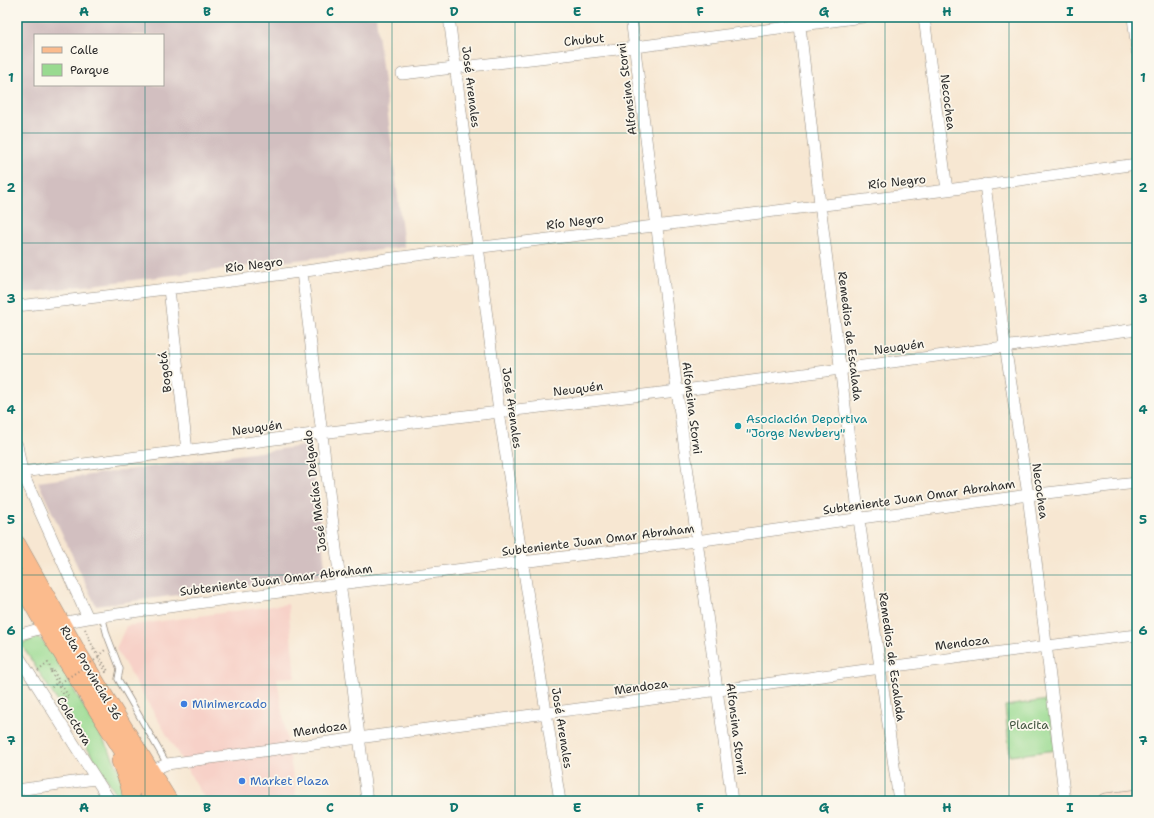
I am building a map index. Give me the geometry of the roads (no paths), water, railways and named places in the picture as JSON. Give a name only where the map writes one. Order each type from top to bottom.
[{"type":"main road","name":"Ruta Provincial 36","points":[[17,544],[54,625],[91,700],[154,801]]},
{"type":"main road","name":"Ruta Provincial 36","points":[[17,578],[80,657],[169,801]]},
{"type":"main road","points":[[91,700],[123,766],[132,801]]},
{"type":"main road","points":[[1105,801],[1137,797]]},
{"type":"street","name":"José Arenales","points":[[449,17],[499,412],[560,801]]},
{"type":"street","name":"Alfonsina Storni","points":[[631,17],[696,541],[718,690],[732,801]]},
{"type":"street","name":"Chubut","points":[[402,74],[455,66],[635,47],[800,21],[863,17]]},
{"type":"street","name":"Necochea","points":[[924,17],[947,190]]},
{"type":"street","points":[[1133,17],[1137,51]]},
{"type":"street","name":"Remedios de Escalada","points":[[800,21],[820,204],[859,519],[899,801]]},
{"type":"street","name":"Río Negro","points":[[17,306],[169,289],[302,272],[393,258],[820,204],[947,190],[1137,164]]},
{"type":"street","name":"Necochea","points":[[985,184],[1005,346],[1028,495],[1045,646],[1065,801]]},
{"type":"street","name":"José Matías Delgado","points":[[302,272],[339,584],[367,801]]},
{"type":"street","name":"Bogotá","points":[[169,289],[187,451]]},
{"type":"street","name":"Neuquén","points":[[22,472],[321,433],[677,391],[1137,329]]},
{"type":"street","points":[[17,445],[22,472],[88,618]]},
{"type":"street","name":"Subteniente Juan Omar Abraham","points":[[17,635],[54,625],[102,616],[339,584],[696,541],[1028,495],[1137,483]]},
{"type":"street","name":"Mendoza","points":[[150,771],[167,764],[358,737],[547,713],[881,667],[1137,635]]},
{"type":"street","name":"Colectora","points":[[17,654],[95,780],[110,801]]},
{"type":"street","points":[[17,790],[95,780]]},
{"type":"lane","points":[[102,616],[107,635],[120,669],[118,679],[167,764]]},
{"type":"place","name":"Asociación Deportiva \"Jorge Newbery\"","points":[[738,426]]},
{"type":"place","name":"Minimercado","points":[[184,704]]},
{"type":"place","name":"Market Plaza","points":[[242,781]]},
{"type":"park label","name":"Placita","points":[[1029,725]]}]
